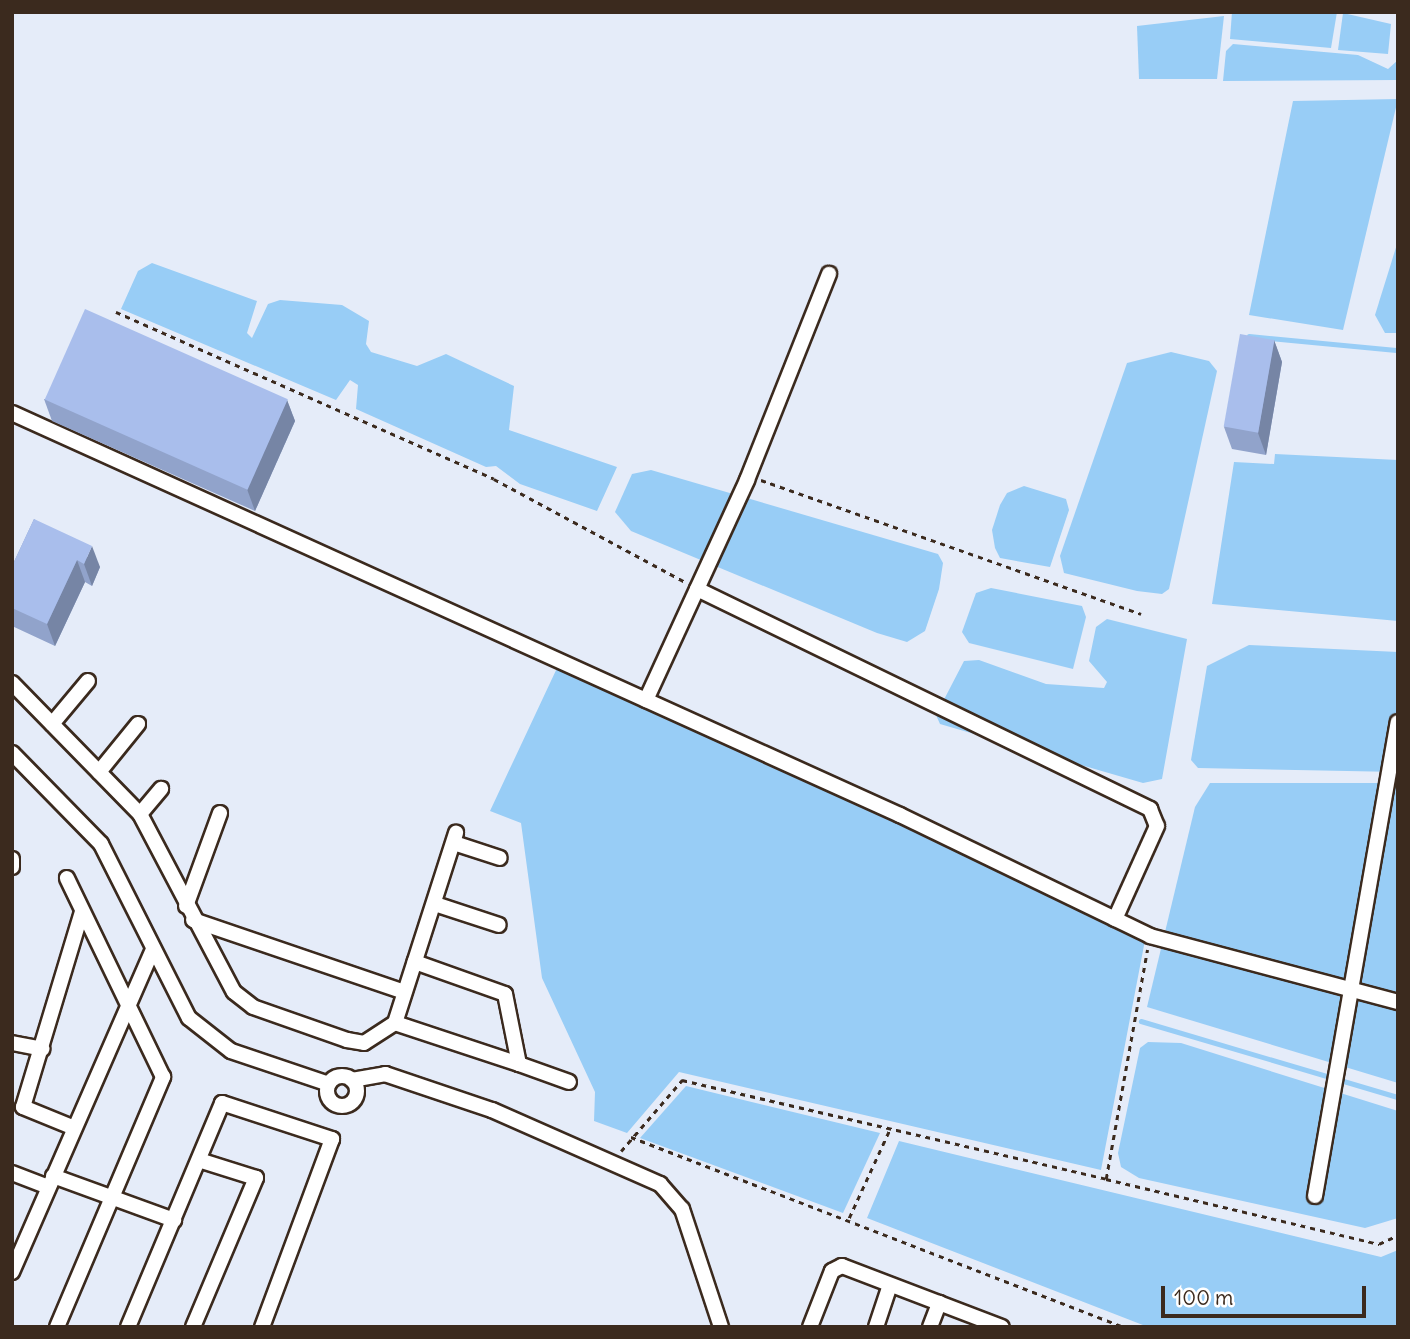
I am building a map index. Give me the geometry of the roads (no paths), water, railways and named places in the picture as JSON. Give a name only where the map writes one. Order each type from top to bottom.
[{"type":"street","points":[[646,700],[747,480],[829,274]]},
{"type":"street","points":[[12,413],[646,700],[1150,936],[1351,993],[1398,1002]]},
{"type":"street","points":[[697,589],[1150,809],[1157,826],[1115,919]]},
{"type":"street","points":[[52,724],[88,681]]},
{"type":"street","points":[[12,683],[140,814],[220,973],[253,1007],[363,1043],[395,1023],[455,838],[500,858]]},
{"type":"street","points":[[1315,1196],[1398,722]]},
{"type":"street","points":[[99,772],[138,724]]},
{"type":"street","points":[[12,753],[101,844],[190,1018],[208,1036],[231,1051],[329,1084]]},
{"type":"street","points":[[140,814],[161,789]]},
{"type":"street","points":[[186,906],[220,813]]},
{"type":"street","points":[[12,859],[12,867]]},
{"type":"street","points":[[57,1327],[114,1200],[163,1077],[66,878]]},
{"type":"street","points":[[435,904],[499,925]]},
{"type":"street","points":[[72,1127],[18,1106],[42,1049],[82,912]]},
{"type":"street","points":[[193,920],[404,992]]},
{"type":"street","points":[[12,1272],[19,1241],[50,1182],[153,948]]},
{"type":"street","points":[[415,962],[505,994],[519,1064]]},
{"type":"street","points":[[395,1023],[569,1082]]},
{"type":"street","points":[[12,1043],[42,1049]]},
{"type":"street","points":[[329,1084],[342,1076],[352,1080],[385,1074],[513,1118],[660,1184],[682,1209],[722,1327]]},
{"type":"street","points":[[329,1084],[330,1100],[346,1105],[356,1096],[352,1080]]},
{"type":"street","points":[[128,1327],[222,1102],[332,1139],[262,1327]]},
{"type":"street","points":[[193,1327],[256,1178],[199,1160]]},
{"type":"street","points":[[12,1173],[114,1200],[174,1220]]},
{"type":"street","points":[[810,1327],[836,1267],[1002,1327]]},
{"type":"street","points":[[876,1327],[890,1285]]},
{"type":"street","points":[[930,1327],[939,1303]]},
{"type":"water","points":[[1232,12],[1337,12],[1331,48],[1230,39]]},
{"type":"water","points":[[1343,13],[1391,24],[1388,54],[1338,50]]},
{"type":"water","points":[[1224,16],[1217,79],[1139,79],[1137,26]]},
{"type":"water","points":[[1233,44],[1358,55],[1388,69],[1398,60],[1398,80],[1223,81],[1226,51]]},
{"type":"water","points":[[1398,99],[1343,330],[1249,315],[1293,101]]},
{"type":"water","points":[[1398,241],[1398,333],[1385,333],[1375,315]]},
{"type":"water","points":[[152,263],[257,301],[247,333],[252,338],[268,304],[280,300],[342,305],[369,321],[366,344],[371,352],[417,366],[446,354],[514,386],[509,430],[617,467],[597,511],[520,484],[496,466],[486,467],[356,409],[358,385],[350,380],[336,400],[121,309],[138,271]]},
{"type":"water","points":[[1171,352],[1209,361],[1217,371],[1169,589],[1162,594],[1137,591],[1064,573],[1060,556],[1127,363]]},
{"type":"water","points":[[1275,454],[1398,460],[1398,621],[1212,604],[1234,462],[1274,464]]},
{"type":"water","points":[[651,470],[938,554],[943,563],[939,589],[925,631],[907,642],[877,633],[631,531],[615,512],[632,474]]},
{"type":"water","points":[[1024,486],[1066,499],[1069,510],[1050,567],[1000,558],[995,548],[992,530],[1000,505],[1007,493]]},
{"type":"water","points":[[991,588],[1082,606],[1086,617],[1073,669],[969,643],[962,632],[976,593]]},
{"type":"water","points":[[1107,619],[1187,639],[1162,779],[1143,783],[940,724],[936,715],[964,661],[979,660],[1046,684],[1104,688],[1107,682],[1089,661],[1096,627]]},
{"type":"water","points":[[1249,645],[1398,652],[1398,772],[1198,768],[1191,760],[1207,666]]},
{"type":"water","points":[[558,666],[1146,935],[1101,1170],[679,1072],[627,1133],[594,1121],[595,1092],[542,978],[521,823],[490,811]]},
{"type":"water","points":[[1210,783],[1398,783],[1398,1083],[1147,1007],[1195,807]]},
{"type":"water","points":[[1148,1042],[1181,1043],[1398,1111],[1398,1218],[1365,1228],[1139,1178],[1121,1167],[1118,1153],[1140,1048]]},
{"type":"water","points":[[686,1086],[880,1133],[843,1213],[640,1138]]},
{"type":"water","points":[[899,1141],[1381,1257],[1398,1250],[1398,1327],[1148,1327],[867,1218]]},
{"type":"waterway","points":[[1249,336],[1398,350]]},
{"type":"waterway","points":[[1141,1021],[1398,1097]]}]
